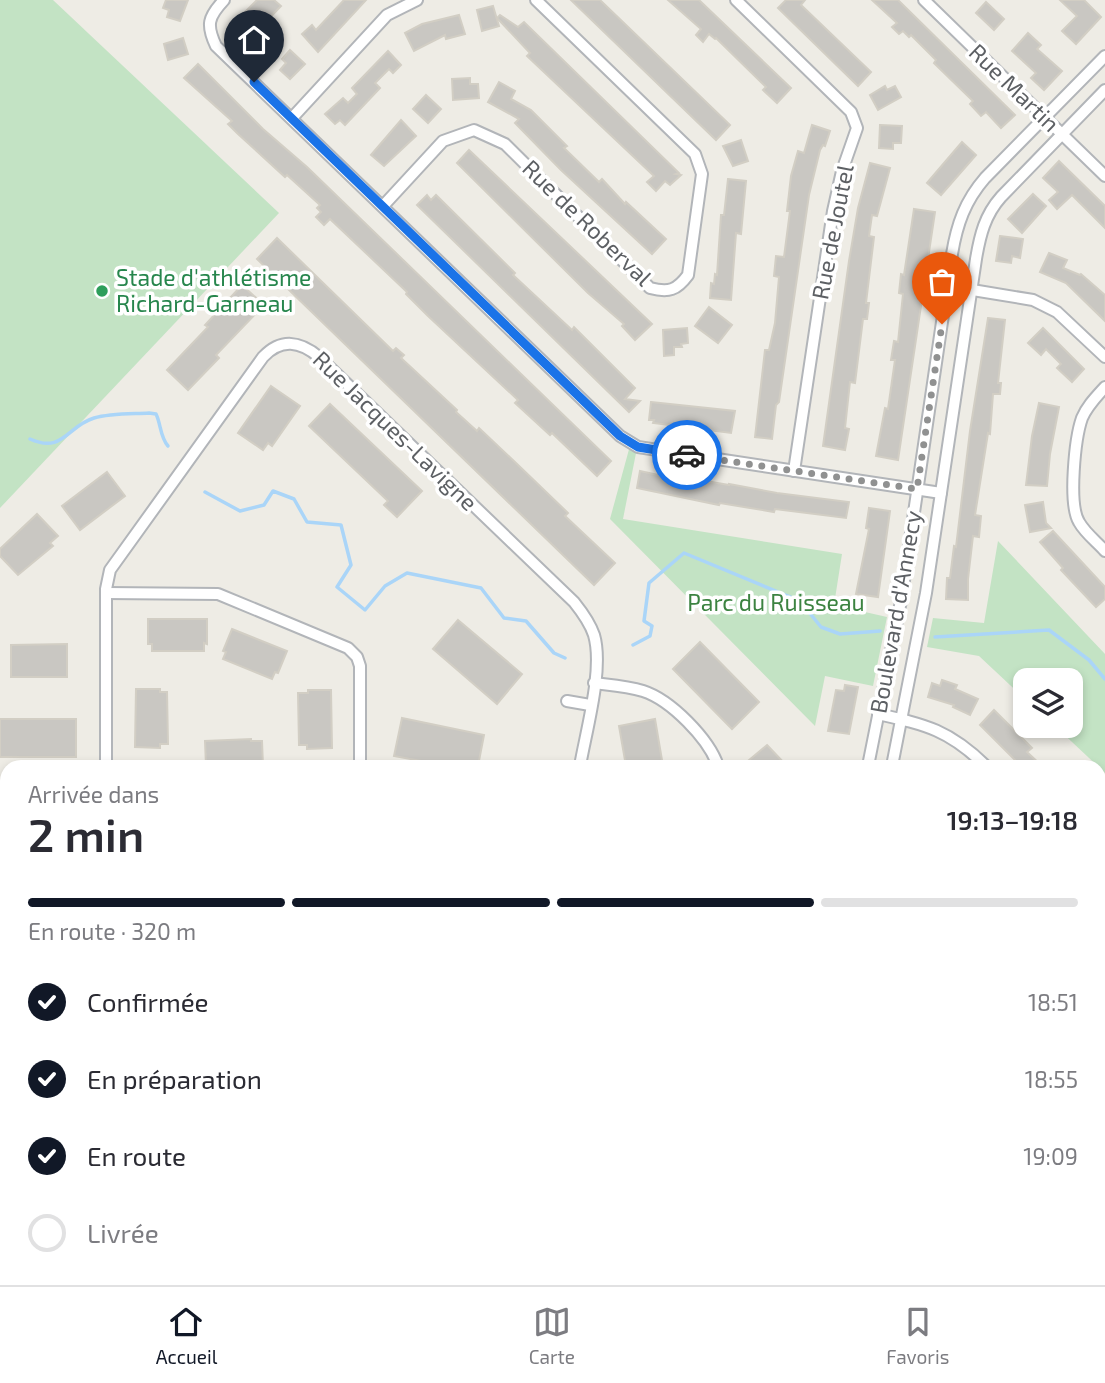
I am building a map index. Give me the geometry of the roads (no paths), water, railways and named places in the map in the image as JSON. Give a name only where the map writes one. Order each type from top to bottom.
[{"type":"street","points":[[224,0],[209,22],[208,31],[216,46],[620,436],[638,447],[941,493]]},
{"type":"street","points":[[292,118],[387,15],[417,0]]},
{"type":"street","name":"Rue de Roberval","points":[[383,206],[443,141],[474,130],[505,144],[650,288],[665,292],[680,288],[688,275],[702,174],[695,153],[536,0]]},
{"type":"street","name":"Rue de Joutel","points":[[736,0],[851,112],[857,128],[842,171],[828,238],[794,471]]},
{"type":"street","name":"Rue Martin","points":[[924,0],[1105,177]]},
{"type":"street","name":"Boulevard d'Annecy","points":[[869,760],[901,601],[955,234],[968,200],[985,178],[1105,55]]},
{"type":"street","name":"Boulevard d'Annecy","points":[[893,760],[923,609],[980,237],[991,209],[1105,90]]},
{"type":"street","points":[[948,286],[1033,300],[1057,312],[1105,357]]},
{"type":"street","name":"Rue Jacques-Lavigne","points":[[106,760],[108,577],[118,557],[263,357],[278,345],[298,344],[319,357],[574,602],[586,617],[594,635],[597,664],[581,760]]},
{"type":"street","points":[[1105,387],[1090,404],[1082,420],[1072,491],[1073,508],[1079,523],[1105,551]]},
{"type":"street","points":[[106,593],[222,595],[348,648],[360,666],[360,760]]},
{"type":"street","points":[[594,683],[642,691],[663,701],[708,744],[715,760]]},
{"type":"street","points":[[567,701],[590,705]]},
{"type":"street","points":[[878,714],[943,732],[965,746],[980,760]]},
{"type":"waterway","points":[[30,439],[50,443],[58,441],[94,418],[114,414],[149,413],[156,414],[163,439],[168,446]]},
{"type":"waterway","points":[[205,492],[240,511],[264,505],[273,491],[294,499],[307,522],[341,525],[351,565],[337,587],[365,610],[385,586],[407,573],[481,588],[504,618],[526,621],[554,653],[565,658]]},
{"type":"waterway","points":[[633,645],[650,636],[652,626],[644,621],[649,583],[684,553],[800,601],[821,627],[840,634],[880,631]]},
{"type":"waterway","points":[[935,637],[1049,630],[1089,660],[1105,679]]},
{"type":"place","name":"Stade d'athlétisme Richard-Garneau","points":[[102,291]]},
{"type":"park label","name":"Parc du Ruisseau","points":[[776,603]]}]
